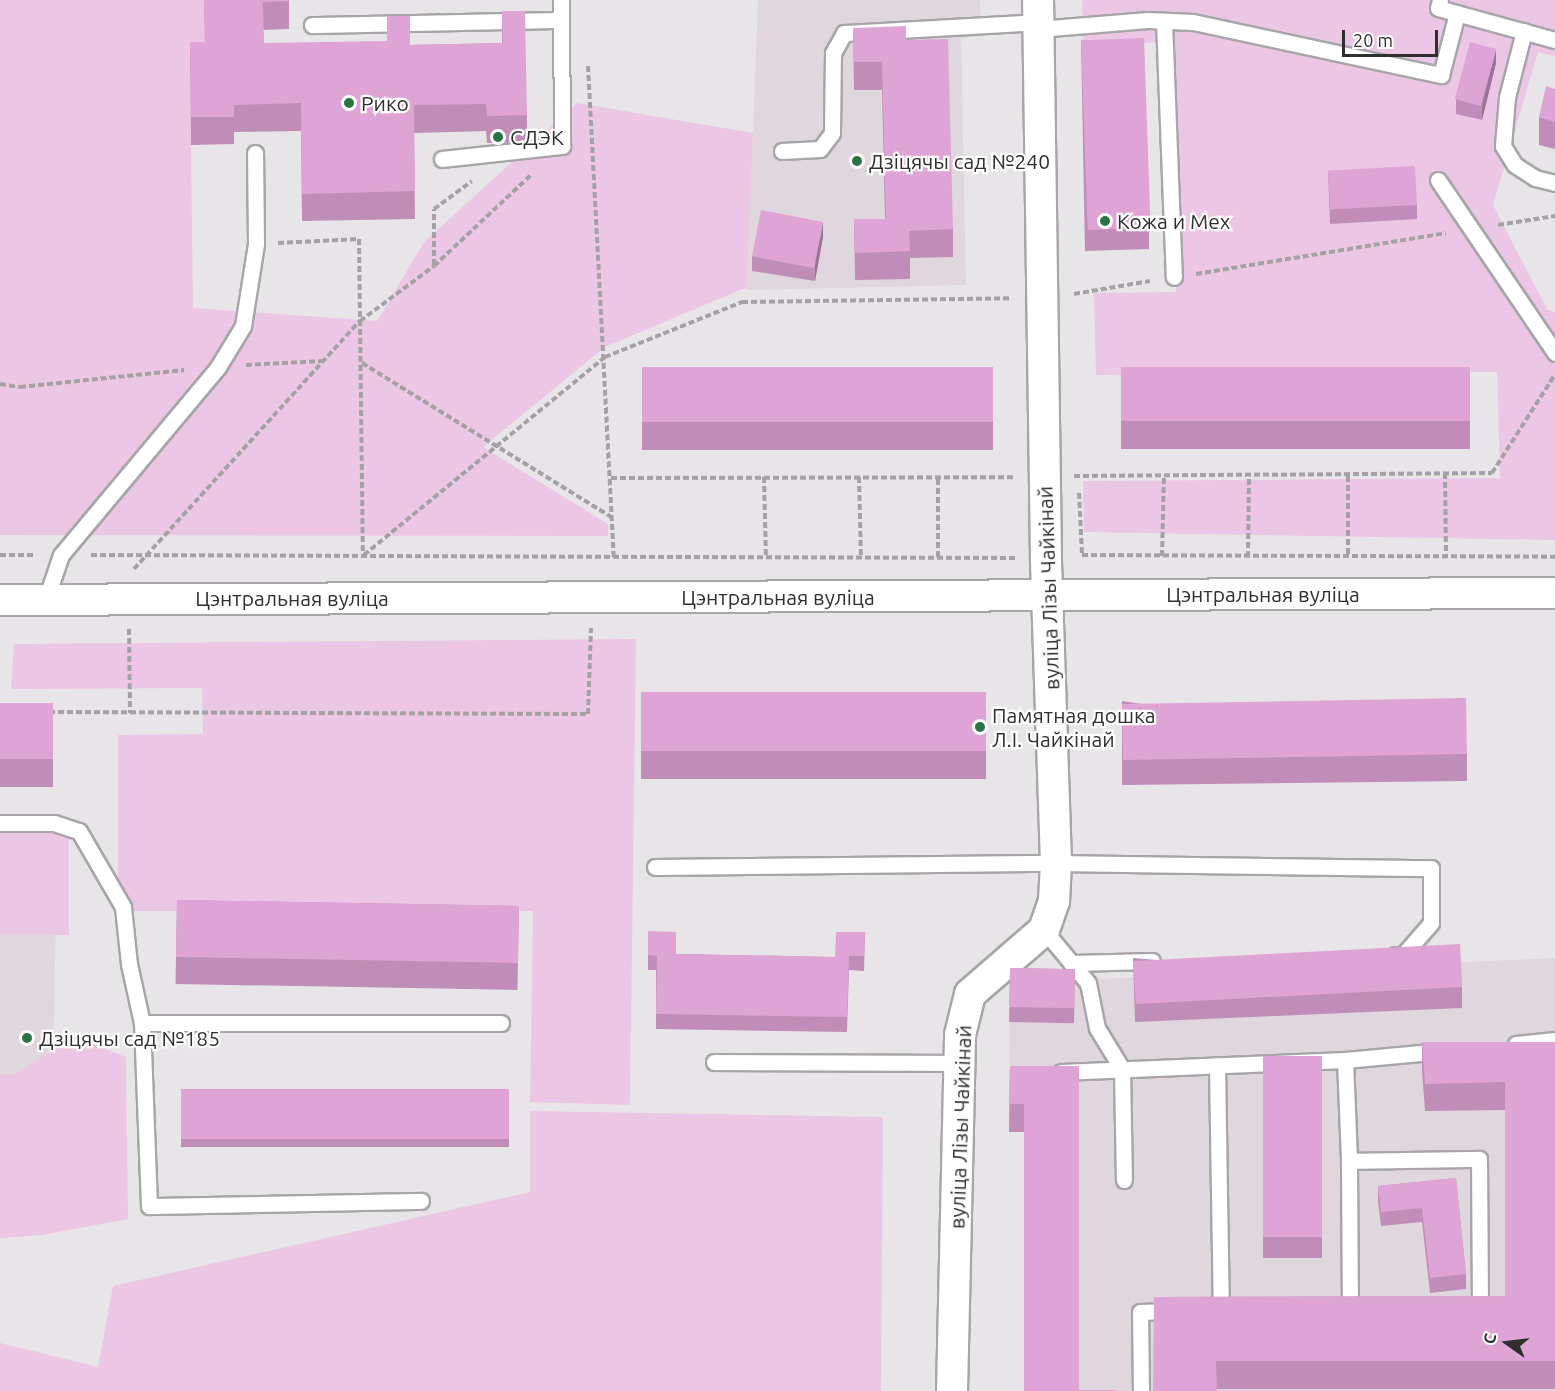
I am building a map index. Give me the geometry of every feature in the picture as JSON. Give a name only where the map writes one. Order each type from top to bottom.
[{"type":"street","name":"вуліца Лізы Чайкінай","points":[[951,1391],[960,1035],[970,994],[1044,930],[1054,901],[1056,863],[1048,595],[1038,17]]},
{"type":"street","name":"Цэнтральная вуліца","points":[[0,600],[1555,593]]},
{"type":"lane","points":[[442,159],[562,146],[561,0]]},
{"type":"lane","points":[[1440,0],[1438,8],[1555,39]]},
{"type":"lane","points":[[782,151],[820,149],[832,133],[833,53],[844,33],[1038,17],[1193,22],[1441,75],[1457,13]]},
{"type":"lane","points":[[312,25],[561,20]]},
{"type":"lane","points":[[1164,21],[1174,277]]},
{"type":"lane","points":[[1524,31],[1508,97],[1503,146],[1515,165],[1535,178],[1555,183]]},
{"type":"lane","points":[[46,599],[61,555],[218,367],[243,326],[256,244],[255,153]]},
{"type":"lane","points":[[1437,180],[1555,353]]},
{"type":"lane","points":[[0,823],[54,823],[79,831],[123,907],[129,964],[142,1023],[149,1206],[421,1201]]},
{"type":"lane","points":[[655,867],[1056,863],[1431,868],[1431,923],[1402,955],[1379,955]]},
{"type":"lane","points":[[1044,930],[1088,983],[1097,1028],[1122,1069],[1124,1180]]},
{"type":"lane","points":[[1071,963],[1166,960]]},
{"type":"lane","points":[[142,1023],[501,1023]]},
{"type":"lane","points":[[1497,1046],[1555,1040]]},
{"type":"lane","points":[[1043,1072],[1345,1060],[1462,1049]]},
{"type":"lane","points":[[1345,1060],[1349,1161],[1345,1310],[1480,1309],[1479,1159],[1349,1161]]},
{"type":"lane","points":[[714,1062],[960,1063]]},
{"type":"lane","points":[[1217,1065],[1221,1310]]},
{"type":"lane","points":[[1141,1391],[1140,1312],[1186,1311]]},
{"type":"path","points":[[143,556],[360,321],[434,266],[562,146],[591,113],[614,519],[614,557]]},
{"type":"path","points":[[434,266],[434,209],[512,151]]},
{"type":"path","points":[[1074,294],[1555,216]]},
{"type":"path","points":[[256,244],[359,239],[363,556]]},
{"type":"path","points":[[363,556],[605,357],[742,302],[1024,297]]},
{"type":"path","points":[[0,384],[20,387],[218,367],[324,361]]},
{"type":"path","points":[[361,363],[614,519]]},
{"type":"path","points":[[1492,473],[1555,374]]},
{"type":"path","points":[[1445,473],[1446,555]]},
{"type":"path","points":[[1348,474],[1348,554]]},
{"type":"path","points":[[1248,557],[1249,475]]},
{"type":"path","points":[[1162,556],[1164,476]]},
{"type":"path","points":[[764,477],[766,557]]},
{"type":"path","points":[[859,477],[861,557]]},
{"type":"path","points":[[938,477],[938,557]]},
{"type":"path","points":[[1082,555],[1248,557],[1348,554],[1555,557]]},
{"type":"path","points":[[0,555],[1025,558]]},
{"type":"path","points":[[47,712],[588,714],[591,620]]},
{"type":"path","points":[[129,621],[130,713]]},
{"type":"shaded area","points":[[0,0],[205,0],[206,68],[190,70],[193,308],[377,321],[424,242],[577,103],[753,133],[747,287],[605,347],[483,447],[608,524],[608,536],[0,535]]},
{"type":"shaded area","name":"Дзіцячы сад №240","points":[[758,0],[980,0],[981,36],[961,38],[966,285],[747,290]]},
{"type":"shaded area","points":[[1082,0],[1555,0],[1555,56],[1538,52],[1493,205],[1547,309],[1555,312],[1555,540],[1084,532],[1083,481],[1500,478],[1497,372],[1096,375],[1094,293],[1176,292],[1165,41],[1084,50]]},
{"type":"shaded area","points":[[636,639],[630,1105],[530,1102],[533,911],[118,911],[118,735],[203,734],[202,688],[11,689],[14,644]]},
{"type":"shaded area","points":[[0,833],[69,833],[69,935],[0,935]]},
{"type":"shaded area","name":"Дзіцячы сад №185","points":[[0,908],[56,909],[51,1167],[0,1166]]},
{"type":"shaded area","points":[[1555,958],[1555,1391],[1024,1391],[1024,1132],[1009,1132],[1010,983]]},
{"type":"shaded area","points":[[73,1036],[126,1057],[128,1219],[42,1235],[0,1238],[0,1075],[15,1075]]},
{"type":"shaded area","points":[[530,1111],[883,1117],[881,1391],[0,1391],[0,1343],[98,1367],[113,1286],[530,1192]]},
{"type":"building","points":[[204,0],[289,0],[263,2],[264,43],[387,41],[387,16],[410,16],[410,45],[503,43],[502,11],[525,11],[527,115],[487,116],[486,104],[414,105],[415,191],[302,194],[301,103],[234,105],[234,117],[191,117],[190,42],[205,42]]},
{"type":"building","points":[[906,26],[906,40],[948,39],[953,229],[909,231],[910,251],[855,253],[854,219],[886,219],[882,62],[854,62],[853,28]]},
{"type":"building","points":[[1144,38],[1151,228],[1088,230],[1081,40]]},
{"type":"building","points":[[1470,42],[1496,49],[1481,106],[1455,99]]},
{"type":"building","points":[[1546,86],[1555,89],[1555,122],[1539,117]]},
{"type":"building","points":[[1415,166],[1417,205],[1330,209],[1328,171]]},
{"type":"building","points":[[761,210],[823,222],[814,268],[752,256]]},
{"type":"building","points":[[642,367],[993,367],[993,422],[642,422]]},
{"type":"building","points":[[1121,367],[1470,367],[1470,421],[1121,421]]},
{"type":"building","points":[[641,692],[986,692],[986,751],[641,751]]},
{"type":"building","points":[[1466,698],[1467,754],[1123,760],[1122,704]]},
{"type":"building","points":[[0,703],[53,703],[53,759],[0,759]]},
{"type":"building","points":[[177,900],[519,906],[518,963],[176,957]]},
{"type":"building","points":[[648,931],[676,932],[676,954],[835,957],[836,932],[865,932],[864,956],[849,956],[847,1017],[656,1014],[657,956],[648,955]]},
{"type":"building","points":[[1460,944],[1462,987],[1136,1004],[1133,961]]},
{"type":"building","points":[[1010,968],[1075,969],[1074,1008],[1009,1007]]},
{"type":"building","points":[[1422,1042],[1555,1042],[1555,1361],[1216,1361],[1217,1391],[1153,1391],[1154,1297],[1505,1296],[1505,1082],[1425,1084]]},
{"type":"building","points":[[1263,1056],[1322,1056],[1322,1237],[1263,1237]]},
{"type":"building","points":[[1010,1066],[1079,1066],[1079,1390],[1115,1391],[1024,1391],[1024,1104],[1009,1104]]},
{"type":"building","points":[[181,1089],[509,1089],[509,1139],[181,1139]]},
{"type":"building","points":[[1456,1178],[1466,1274],[1430,1278],[1422,1208],[1381,1212],[1378,1186]]},
{"type":"place","name":"Рико","points":[[349,103]]},
{"type":"place","name":"СДЭК","points":[[498,137]]},
{"type":"place","name":"Дзіцячы сад №240","points":[[857,161]]},
{"type":"place","name":"Кожа и Мех","points":[[1105,221]]},
{"type":"place","name":"Памятная дошка Л.І. Чайкінай","points":[[980,727]]},
{"type":"place","name":"Дзіцячы сад №185","points":[[27,1038]]}]
